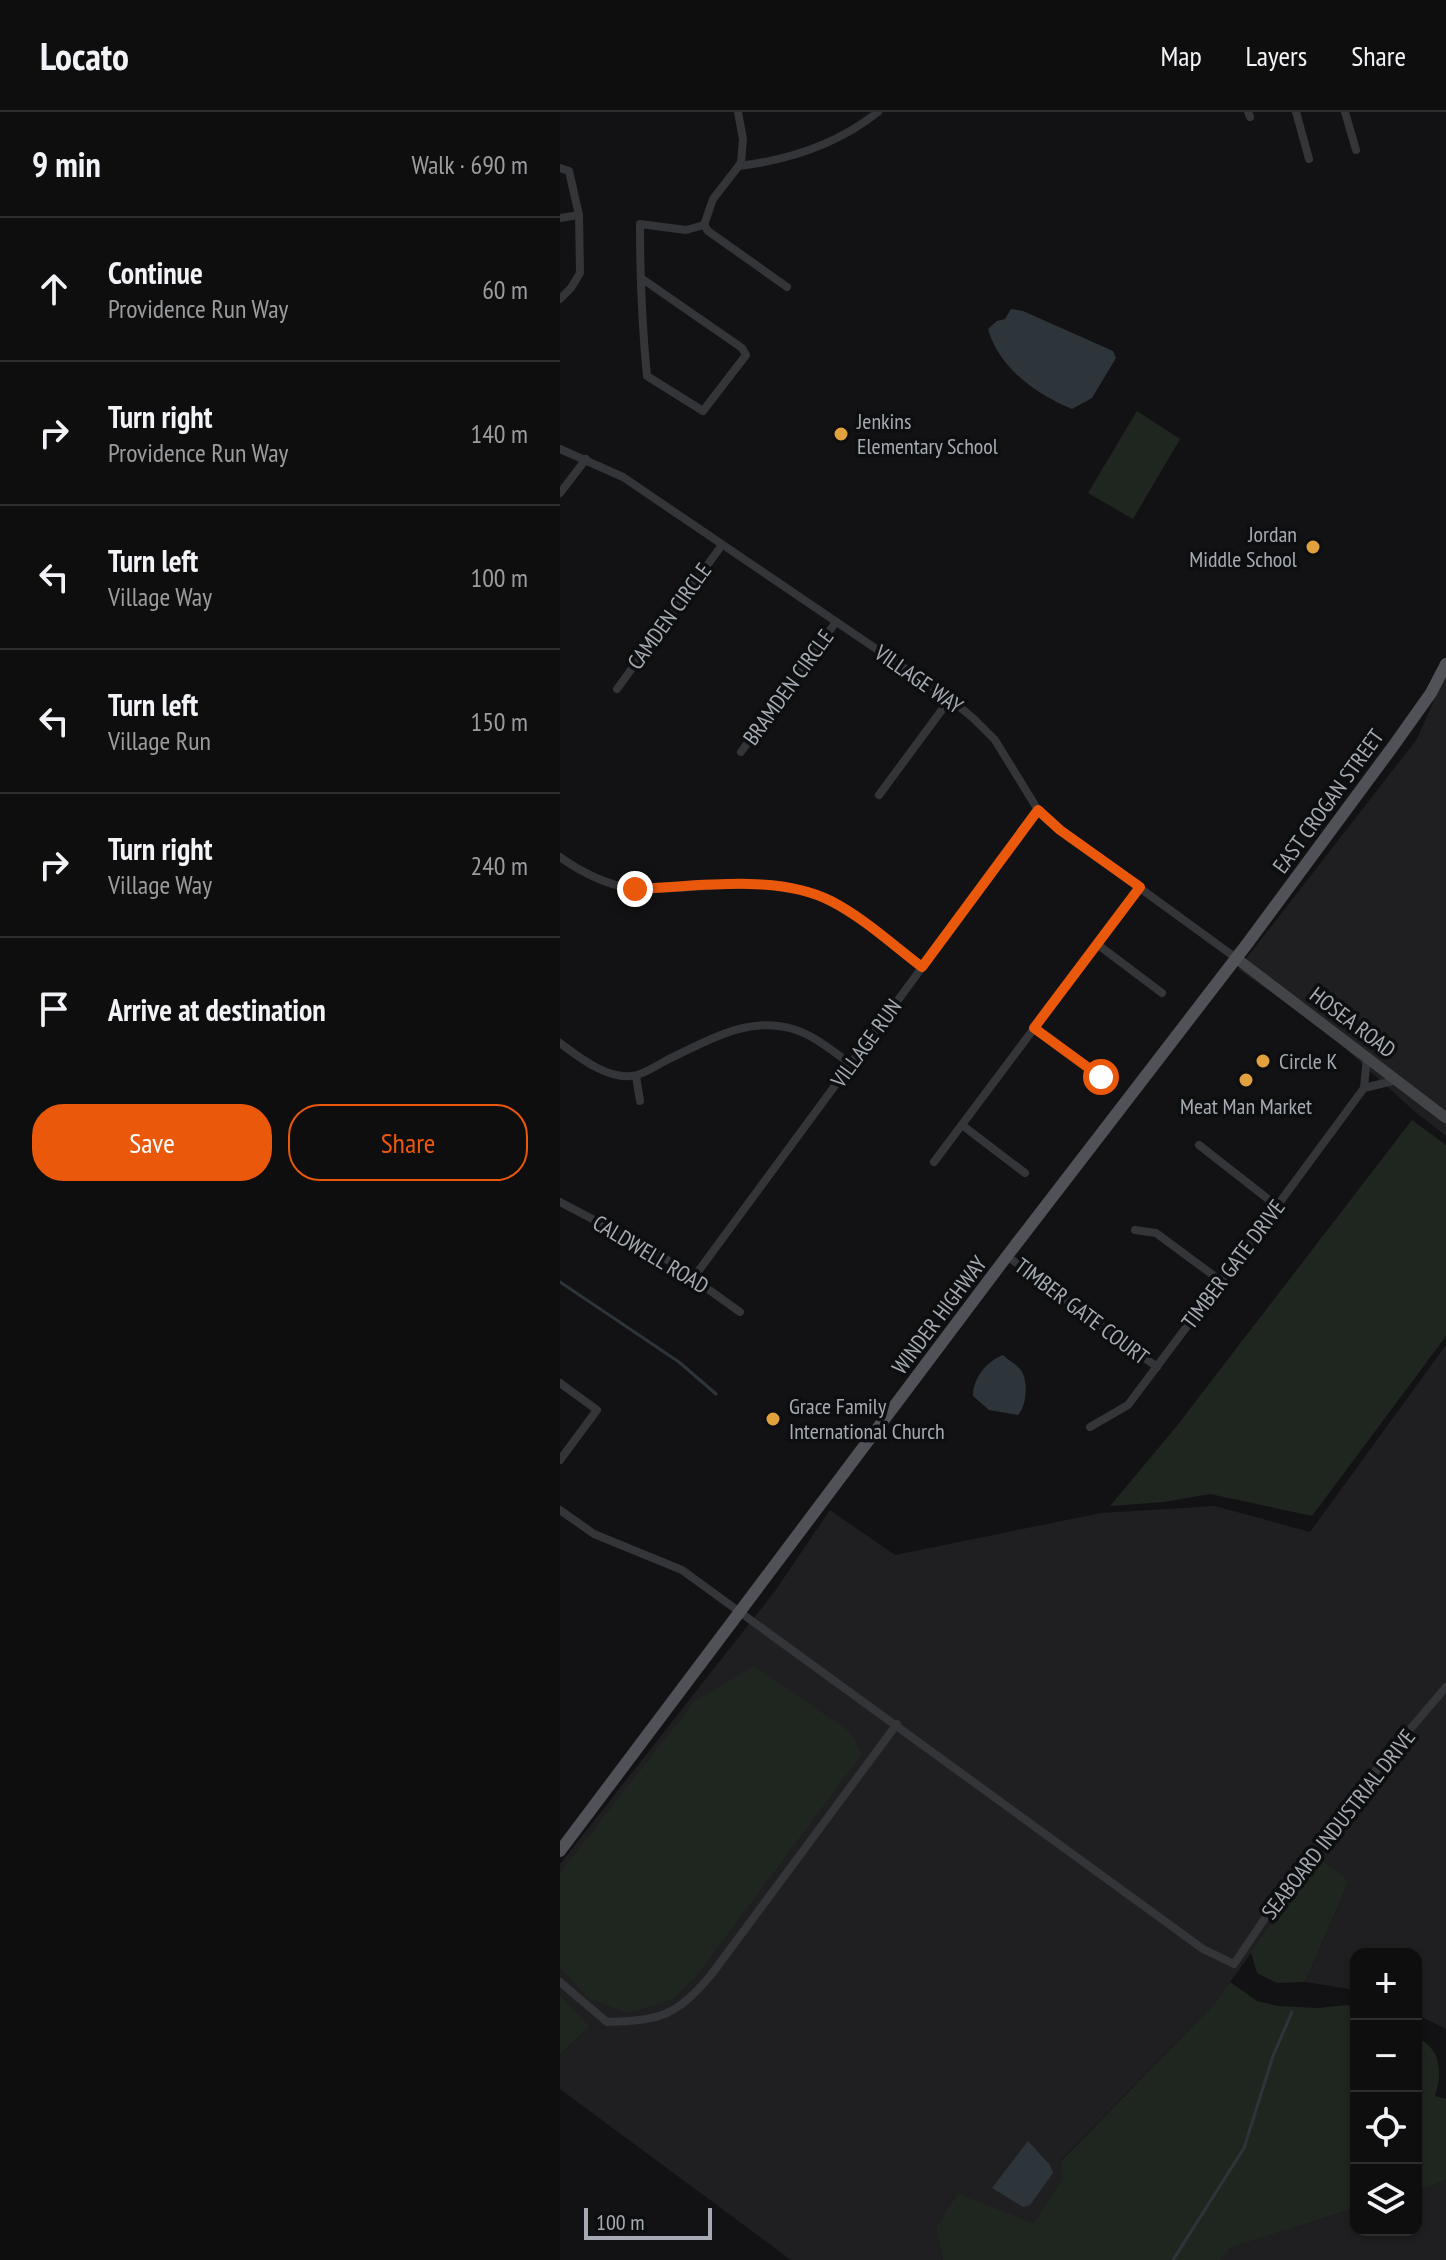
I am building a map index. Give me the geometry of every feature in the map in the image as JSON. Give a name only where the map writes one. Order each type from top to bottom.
[{"type":"main road","name":"EAST CROGAN STREET","points":[[1236,958],[1413,719],[1446,664]]},
{"type":"main road","name":"WINDER HIGHWAY","points":[[560,1851],[1007,1256],[1236,958]]},
{"type":"street","points":[[704,225],[713,199],[739,166],[743,139],[738,112]]},
{"type":"street","points":[[739,166],[765,163],[819,148],[878,112]]},
{"type":"street","points":[[1296,112],[1309,159]]},
{"type":"street","points":[[1345,112],[1356,150]]},
{"type":"street","points":[[560,168],[569,171],[579,215],[580,273],[560,299]]},
{"type":"street","points":[[560,218],[579,215]]},
{"type":"street","points":[[641,278],[742,348],[746,355],[703,411],[647,376],[641,278],[640,224],[686,230],[704,225]]},
{"type":"street","points":[[704,225],[708,231],[787,287]]},
{"type":"street","name":"VILLAGE WAY","points":[[560,449],[623,477],[950,699],[995,740],[1038,810],[1060,830],[1236,958]]},
{"type":"street","points":[[560,493],[586,459]]},
{"type":"street","name":"CAMDEN CIRCLE","points":[[617,689],[722,545]]},
{"type":"street","name":"BRAMDEN CIRCLE","points":[[741,752],[836,622]]},
{"type":"street","points":[[879,795],[950,699]]},
{"type":"street","name":"VILLAGE RUN","points":[[694,1277],[1038,810]]},
{"type":"street","points":[[560,857],[603,881],[635,889],[766,885],[803,891],[850,913],[922,967]]},
{"type":"street","points":[[934,1162],[1140,887]]},
{"type":"street","points":[[1097,944],[1162,993]]},
{"type":"street","name":"HOSEA ROAD","points":[[1236,958],[1446,1118]]},
{"type":"street","points":[[560,1043],[581,1059],[609,1073],[636,1076],[727,1031],[759,1025],[791,1028],[851,1064]]},
{"type":"street","points":[[1034,1028],[1101,1077]]},
{"type":"street","points":[[1367,1056],[1364,1088],[1397,1080]]},
{"type":"street","points":[[636,1076],[640,1101]]},
{"type":"street","name":"TIMBER GATE DRIVE","points":[[1090,1427],[1128,1405],[1364,1088]]},
{"type":"street","points":[[962,1125],[1025,1173]]},
{"type":"street","points":[[1199,1145],[1277,1206]]},
{"type":"street","name":"CALDWELL ROAD","points":[[560,1202],[659,1254],[740,1312]]},
{"type":"street","points":[[1135,1230],[1156,1233],[1221,1281]]},
{"type":"street","name":"TIMBER GATE COURT","points":[[1007,1256],[1157,1367]]},
{"type":"street","points":[[560,1383],[597,1410],[560,1460]]},
{"type":"street","points":[[560,1510],[594,1534],[682,1570],[897,1724],[711,1975],[679,2007],[652,2019],[607,2022],[560,1982]]},
{"type":"street","name":"SEABOARD INDUSTRIAL DRIVE","points":[[897,1724],[1203,1949],[1234,1964],[1278,1899],[1399,1740],[1446,1687]]},
{"type":"shaded area","points":[[1011,309],[1023,311],[1113,351],[1116,358],[1092,398],[1072,409],[1045,396],[1010,367],[993,343],[988,329],[1005,319]]},
{"type":"shaded area","points":[[1137,411],[1180,439],[1133,519],[1088,493]]},
{"type":"shaded area","points":[[1446,673],[1446,1136],[1329,1034],[1238,969],[1417,739]]},
{"type":"shaded area","points":[[1412,1120],[1446,1145],[1446,1336],[1312,1516],[1210,1494],[1164,1502],[1110,1506],[1176,1427]]},
{"type":"shaded area","points":[[1446,1345],[1446,2029],[1422,2017],[1422,1948],[1350,1948],[1350,1989],[1305,1982],[1349,1881],[1319,1859],[1215,2003],[1060,2161],[1062,2179],[1034,2224],[936,2228],[943,2260],[791,2260],[560,2089],[560,2055],[590,2026],[560,1995],[560,1864],[775,1591],[830,1510],[895,1555],[1101,1513],[1215,1506],[1310,1532]]},
{"type":"shaded area","points":[[1003,1355],[1019,1368],[1025,1379],[1024,1401],[1018,1415],[989,1410],[973,1396],[975,1383],[982,1371]]},
{"type":"shaded area","points":[[754,1666],[850,1732],[862,1754],[694,1979],[672,2000],[628,2013],[589,1999],[560,1968],[560,1873],[694,1702]]},
{"type":"shaded area","points":[[1319,1858],[1349,1881],[1305,1982],[1277,1983],[1257,1973],[1251,1952]]},
{"type":"shaded area","points":[[1230,1982],[1257,2001],[1278,2006],[1350,2006],[1350,2210],[1232,2247],[1220,2260],[943,2260],[936,2228],[958,2194],[1034,2223],[1062,2179],[1060,2162],[1215,2003]]},
{"type":"shaded area","points":[[560,1995],[590,2026],[560,2055]]},
{"type":"shaded area","points":[[1422,2041],[1431,2047],[1438,2062],[1439,2078],[1435,2096],[1446,2099],[1446,2180],[1422,2187]]},
{"type":"shaded area","points":[[1028,2141],[1050,2165],[1053,2173],[1030,2205],[1023,2207],[992,2188]]},
{"type":"shaded area","points":[[1446,2180],[1446,2260],[1220,2260],[1231,2247],[1350,2210],[1350,2236],[1422,2236],[1422,2187]]},
{"type":"waterway","points":[[560,1282],[679,1362],[716,1394]]},
{"type":"waterway","points":[[1173,2260],[1244,2148],[1273,2056],[1292,2012]]},
{"type":"place","name":"Jenkins Elementary School","points":[[841,434]]},
{"type":"place","name":"Jordan Middle School","points":[[1313,547]]},
{"type":"place","name":"Circle K","points":[[1263,1061]]},
{"type":"place","name":"Meat Man Market","points":[[1246,1080]]},
{"type":"place","name":"Grace Family International Church","points":[[773,1419]]},
{"type":"route","points":[[635,889],[766,885],[803,891],[850,913],[922,967],[1038,810],[1060,830],[1140,887],[1034,1028],[1101,1077]]}]
